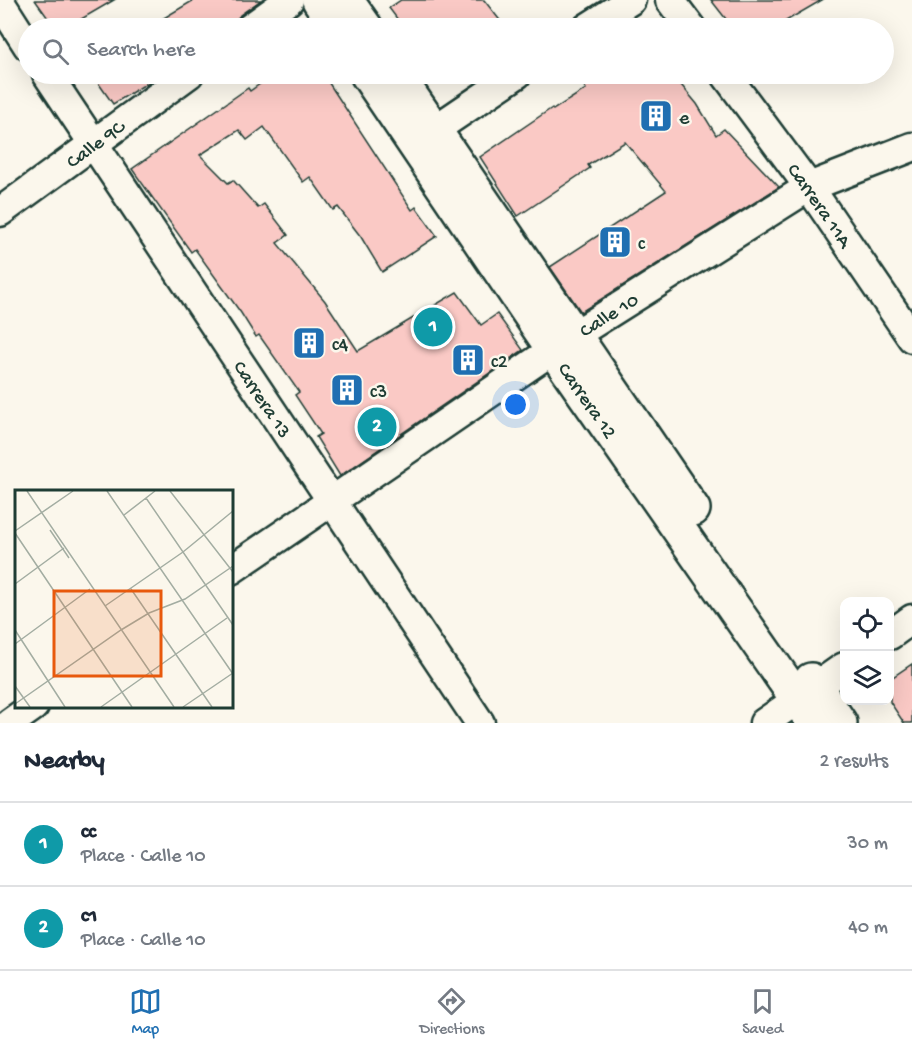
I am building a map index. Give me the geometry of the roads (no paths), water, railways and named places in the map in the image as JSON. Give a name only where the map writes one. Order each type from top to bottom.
[{"type":"street","points":[[264,18],[289,0]]},
{"type":"street","points":[[319,0],[331,18]]},
{"type":"street","points":[[346,0],[359,18]]},
{"type":"street","points":[[603,18],[631,0]]},
{"type":"street","points":[[670,0],[684,18]]},
{"type":"street","points":[[0,2],[18,30]]},
{"type":"street","name":"Carrera 13","points":[[54,84],[480,723]]},
{"type":"street","name":"Calle 9C","points":[[0,213],[175,84]]},
{"type":"street","name":"Carrera 12","points":[[376,84],[423,136],[809,703],[840,723]]},
{"type":"street","name":"Carrera 12","points":[[400,84],[423,136]]},
{"type":"street","points":[[423,136],[503,84]]},
{"type":"street","name":"Carrera 11A","points":[[732,84],[809,187],[912,338]]},
{"type":"street","name":"Calle 10","points":[[232,569],[563,343],[809,187],[912,147]]},
{"type":"street","points":[[894,632],[912,619]]},
{"type":"street","points":[[764,723],[809,703],[840,671]]},
{"type":"street","points":[[10,723],[31,708]]},
{"type":"place","name":"e","points":[[656,116]]},
{"type":"place","name":"c","points":[[615,242]]},
{"type":"place","name":"cc","points":[[433,327]]},
{"type":"place","name":"c4","points":[[309,343]]},
{"type":"place","name":"c2","points":[[468,360]]},
{"type":"place","name":"c3","points":[[347,390]]},
{"type":"place","name":"c1","points":[[377,427]]}]
